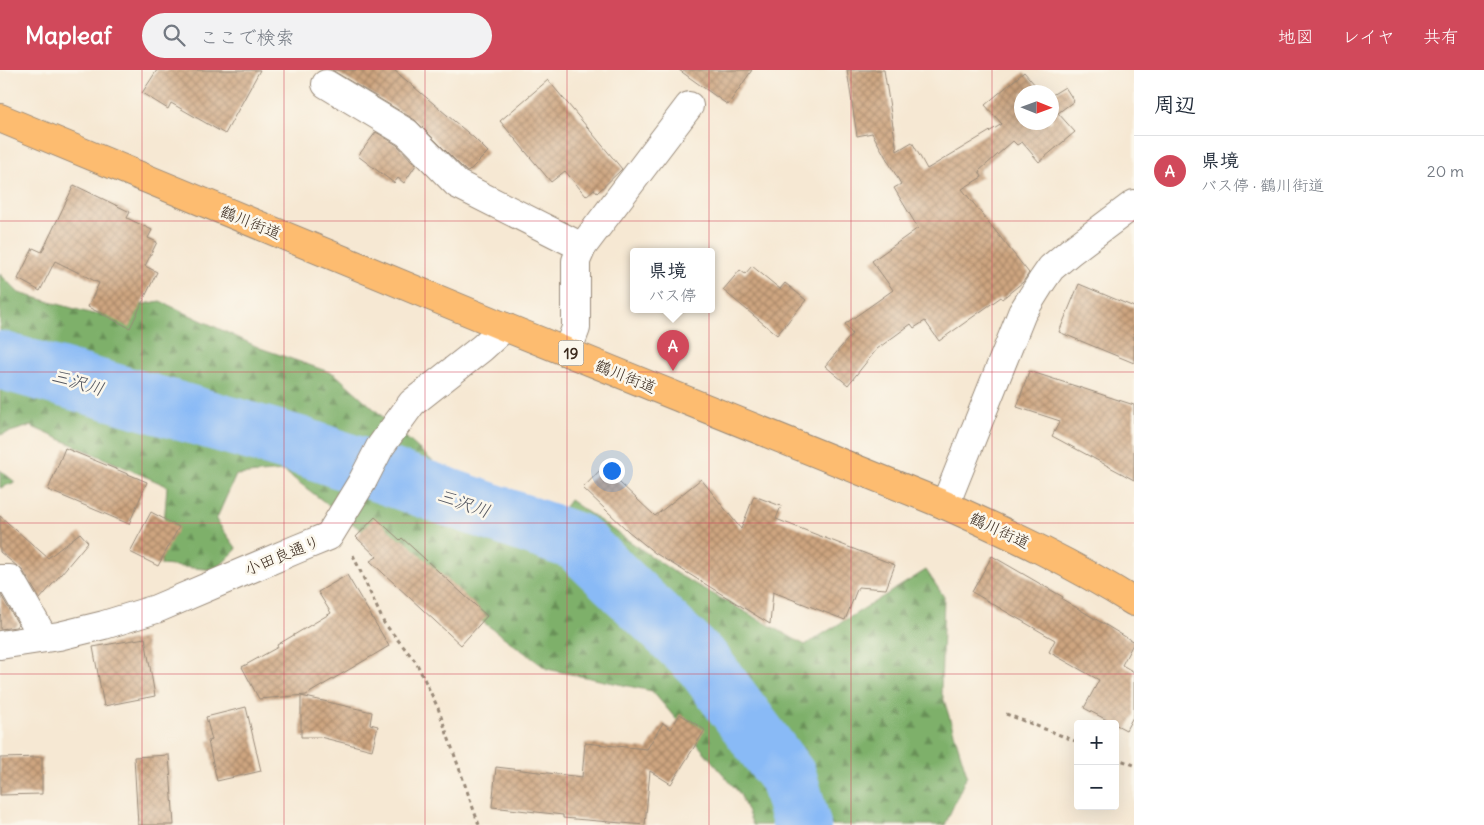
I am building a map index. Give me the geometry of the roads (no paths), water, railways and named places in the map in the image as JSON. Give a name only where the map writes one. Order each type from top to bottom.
[{"type":"main road","name":"鶴川街道","points":[[0,118],[505,327],[944,505],[1012,535],[1070,564],[1134,602]]},
{"type":"street","points":[[326,84],[407,133],[457,184],[582,247]]},
{"type":"street","points":[[567,352],[576,328],[576,261],[582,247],[689,106]]},
{"type":"street","points":[[944,505],[1022,313],[1032,297],[1046,275],[1070,252],[1134,204]]},
{"type":"street","name":"小田良通り","points":[[0,645],[104,625],[156,609],[329,536],[362,482],[380,447],[412,403],[482,348],[505,327]]},
{"type":"street","points":[[0,579],[10,579],[44,638]]},
{"type":"waterway","name":"三沢川","points":[[0,360],[298,445],[577,542],[703,663],[788,777],[802,825]]},
{"type":"place","name":"県境","points":[[673,371]]}]
